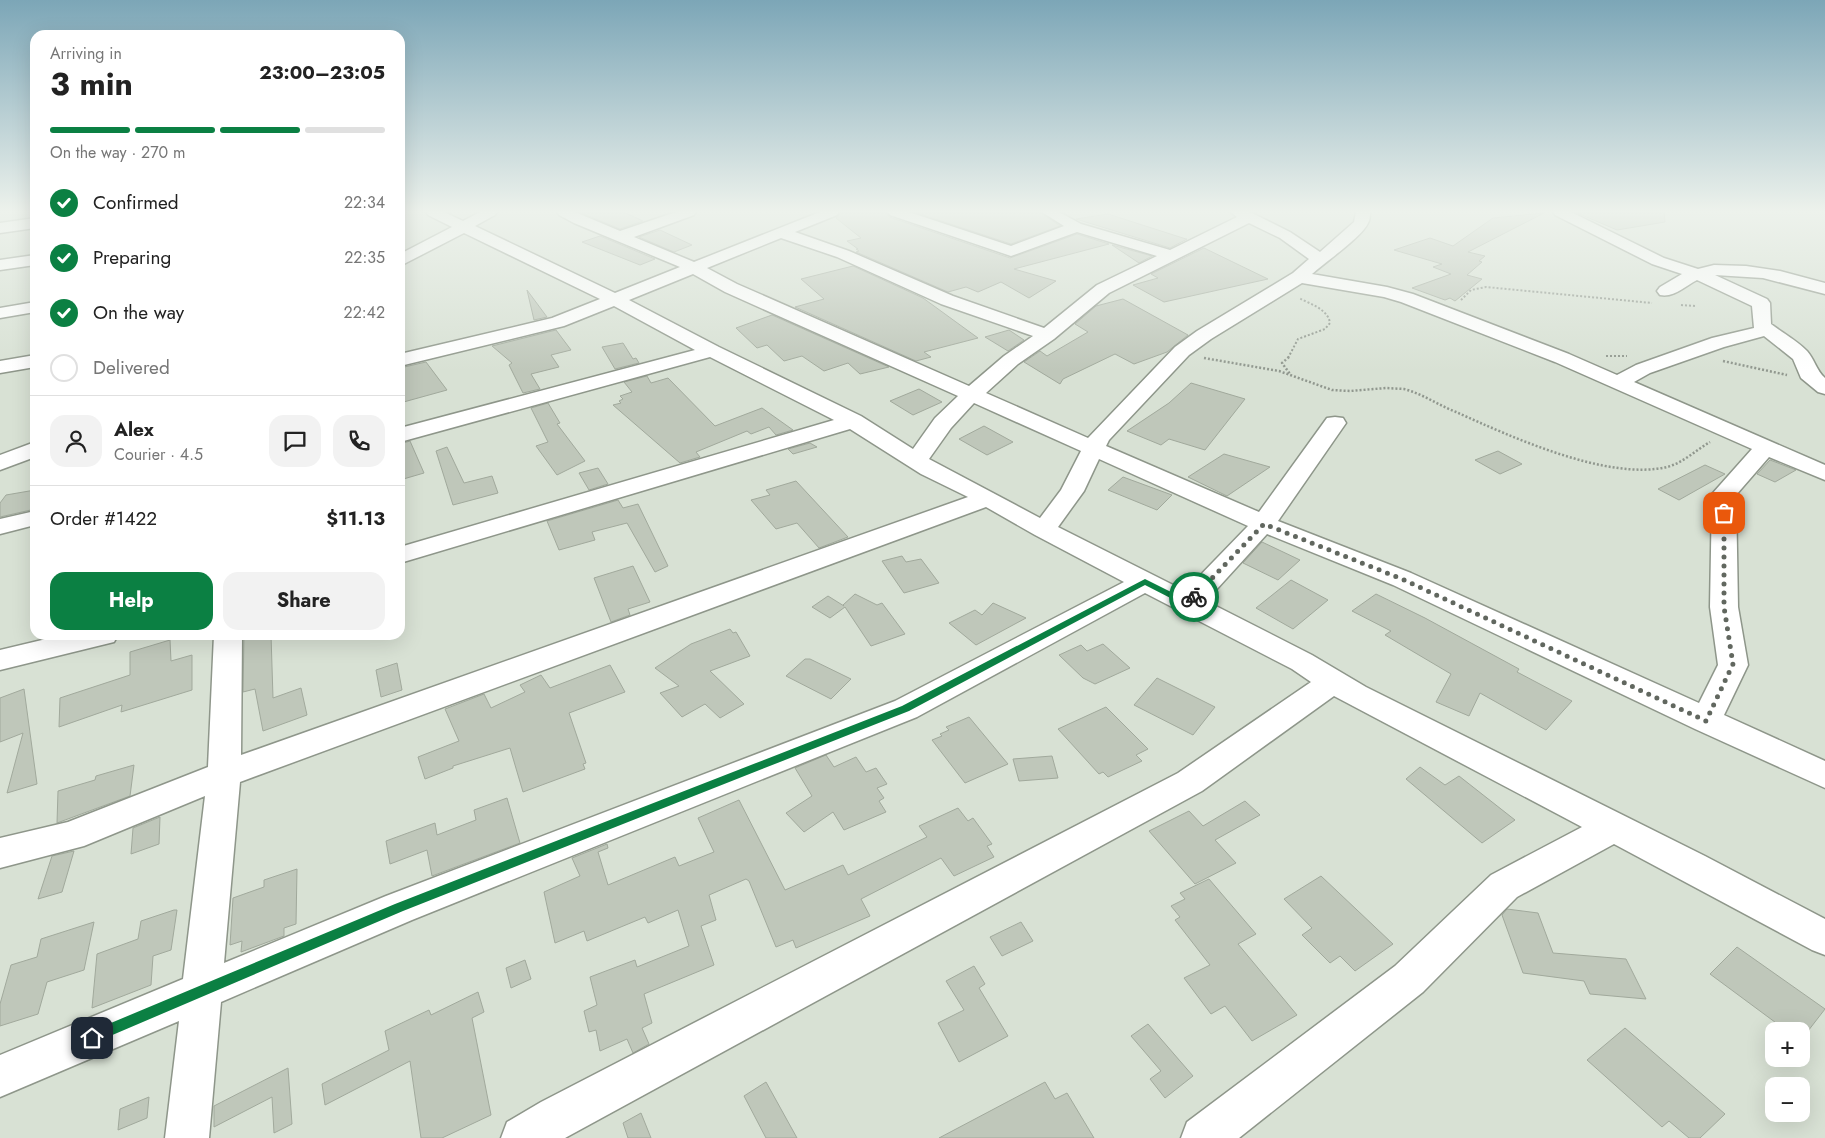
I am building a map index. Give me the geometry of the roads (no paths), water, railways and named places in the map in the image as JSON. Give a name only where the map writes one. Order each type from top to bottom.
[{"type":"street","points":[[545,265],[614,298],[712,351],[852,421],[916,461],[988,498],[1044,530],[1302,662],[1355,695],[1825,938]]},
{"type":"street","points":[[689,265],[731,288],[855,341],[1092,449],[1264,524],[1402,579],[1706,721],[1825,774]]},
{"type":"street","points":[[558,322],[698,265]]},
{"type":"street","points":[[868,265],[947,300],[1047,335]]},
{"type":"street","points":[[916,461],[943,422],[1010,360],[1047,335],[1103,289],[1151,265]]},
{"type":"street","points":[[1044,530],[1072,491],[1099,437],[1182,351],[1204,335],[1299,277],[1312,265]]},
{"type":"street","points":[[1334,265],[1407,298]]},
{"type":"street","points":[[1671,265],[1698,274],[1761,303],[1761,321],[1765,330],[1800,355],[1806,364],[1808,374],[1825,388]]},
{"type":"street","points":[[1661,297],[1698,274],[1735,270],[1774,275],[1825,289]]},
{"type":"street","points":[[1299,277],[1387,292],[1407,298],[1484,327],[1618,382],[1825,473]]},
{"type":"street","points":[[0,313],[30,308]]},
{"type":"street","points":[[405,359],[558,322],[645,315]]},
{"type":"street","points":[[1618,382],[1644,369],[1719,342],[1765,330]]},
{"type":"street","points":[[405,434],[712,351]]},
{"type":"street","points":[[0,367],[30,362]]},
{"type":"street","points":[[405,554],[852,421]]},
{"type":"street","points":[[1188,604],[1264,524],[1336,423]]},
{"type":"street","points":[[0,446],[30,441]]},
{"type":"street","points":[[1706,721],[1733,664],[1724,607],[1724,494],[1766,447]]},
{"type":"street","points":[[0,463],[30,451]]},
{"type":"street","points":[[0,853],[72,836],[224,774],[988,498]]},
{"type":"street","points":[[0,527],[30,519]]},
{"type":"street","points":[[0,1076],[399,908],[906,709],[1145,582]]},
{"type":"street","points":[[0,660],[83,640]]},
{"type":"street","points":[[187,1138],[224,774],[228,640]]},
{"type":"street","points":[[523,1138],[557,1118],[1190,782],[1333,682]]},
{"type":"street","points":[[1202,1138],[1409,979],[1504,886],[1613,827]]}]
